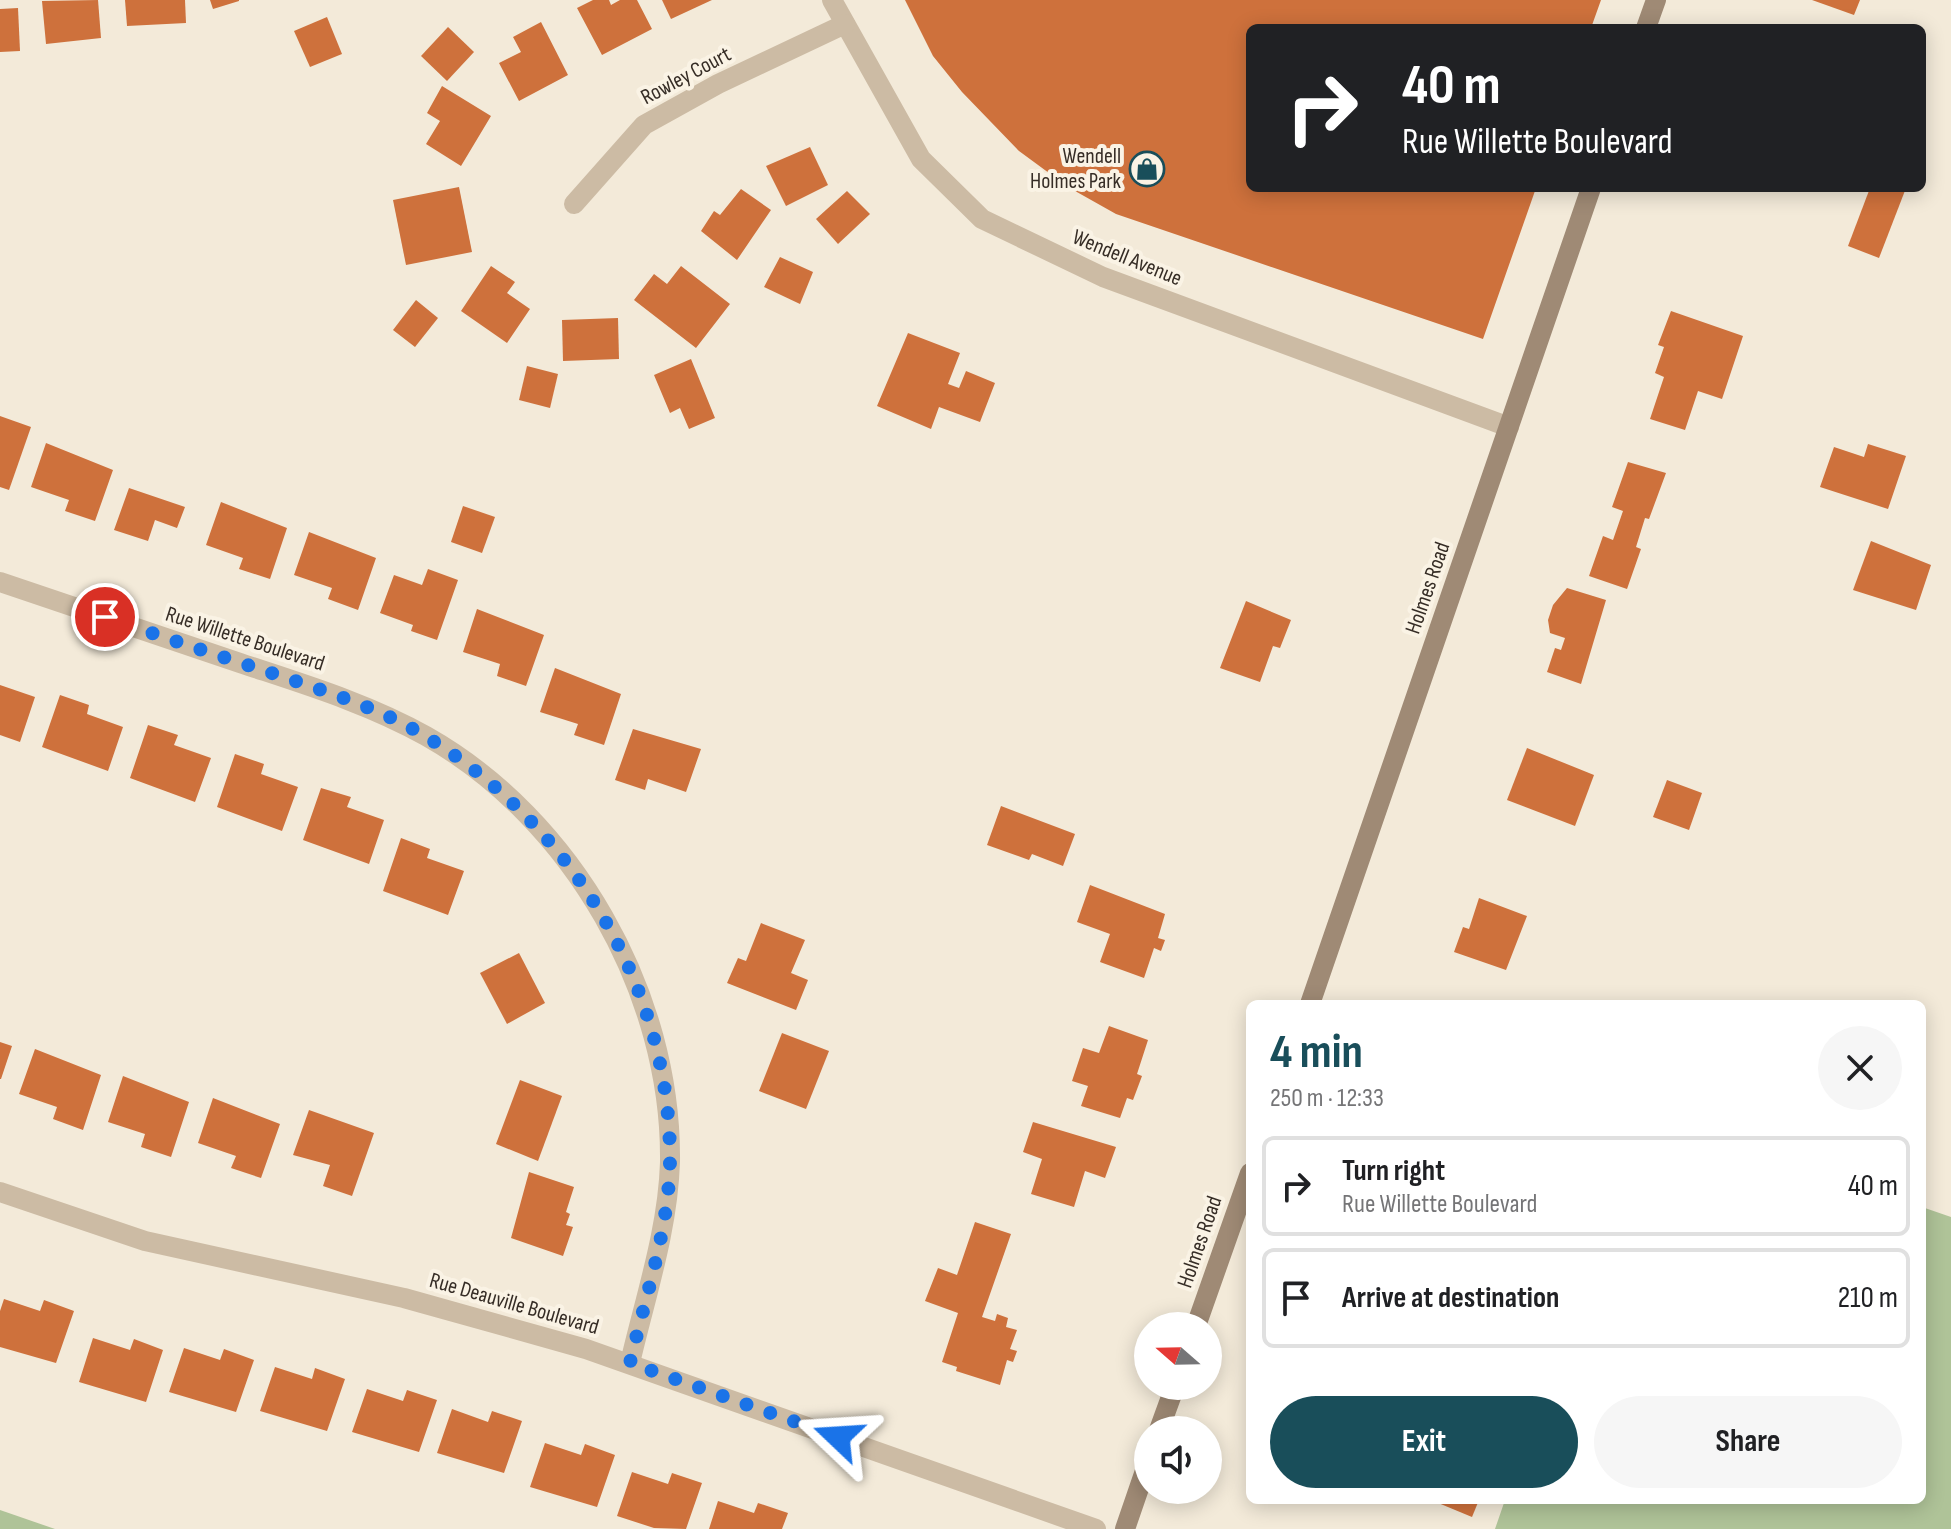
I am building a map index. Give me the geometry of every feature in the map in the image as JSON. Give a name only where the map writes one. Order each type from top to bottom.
[{"type":"main road","points":[[1647,24],[1656,0]]},
{"type":"main road","name":"Holmes Road","points":[[1311,1000],[1590,192]]},
{"type":"main road","name":"Holmes Road","points":[[1201,1312],[1246,1184]]},
{"type":"main road","points":[[1125,1529],[1134,1503]]},
{"type":"street","name":"Wendell Avenue","points":[[832,0],[921,159],[982,219],[1103,277],[1509,427]]},
{"type":"street","name":"Rowley Court","points":[[574,204],[644,125],[718,84],[845,24]]},
{"type":"street","name":"Rue Willette Boulevard","points":[[0,582],[326,691],[414,730],[500,790],[559,852],[596,903],[619,944],[647,1016],[660,1067],[670,1161],[665,1214],[630,1363]]},
{"type":"street","name":"Rue Deauville Boulevard","points":[[0,1192],[145,1241],[404,1298],[630,1363],[1096,1529]]},
{"type":"green space","points":[[1926,1208],[1951,1217],[1951,1529],[1495,1529],[1504,1504],[1926,1504]]},
{"type":"green space","points":[[0,1510],[55,1529],[0,1529]]},
{"type":"building","points":[[98,0],[101,38],[46,44],[42,1]]},
{"type":"building","points":[[125,0],[185,0],[186,23],[127,26]]},
{"type":"building","points":[[210,0],[239,0],[239,1],[213,9]]},
{"type":"building","points":[[593,0],[609,0],[611,5],[620,0],[637,0],[652,29],[602,55],[577,8]]},
{"type":"building","points":[[662,0],[712,0],[671,19]]},
{"type":"building","name":"Wendell Holmes Park","points":[[905,0],[1601,0],[1592,24],[1246,24],[1246,192],[1535,192],[1483,339],[1116,214],[1068,187],[1019,151],[962,92],[933,56]]},
{"type":"building","points":[[1812,0],[1860,0],[1854,15]]},
{"type":"building","points":[[18,8],[20,51],[0,52],[0,9]]},
{"type":"building","points":[[327,17],[342,54],[310,67],[294,31]]},
{"type":"building","points":[[541,22],[568,75],[519,101],[499,63],[521,52],[513,37]]},
{"type":"building","points":[[448,27],[474,52],[447,81],[421,56]]},
{"type":"building","points":[[442,86],[491,116],[461,166],[426,144],[440,121],[427,113]]},
{"type":"building","points":[[810,147],[828,185],[786,206],[766,166]]},
{"type":"building","points":[[459,187],[472,252],[406,265],[393,200]]},
{"type":"building","points":[[741,189],[771,210],[737,260],[701,231],[714,211],[720,215]]},
{"type":"building","points":[[847,191],[870,214],[838,244],[816,219]]},
{"type":"building","points":[[1868,192],[1904,192],[1879,258],[1848,246]]},
{"type":"building","points":[[780,257],[813,272],[800,304],[764,287]]},
{"type":"building","points":[[491,266],[515,282],[507,293],[530,309],[507,343],[461,311]]},
{"type":"building","points":[[681,266],[730,304],[696,348],[634,300],[654,274],[667,284]]},
{"type":"building","points":[[416,300],[438,318],[415,347],[393,330]]},
{"type":"building","points":[[1671,311],[1743,336],[1722,399],[1698,391],[1685,430],[1650,419],[1664,377],[1655,373],[1664,347],[1658,345]]},
{"type":"building","points":[[618,318],[619,359],[563,361],[562,320]]},
{"type":"building","points":[[908,333],[960,353],[948,384],[959,388],[966,371],[995,383],[980,422],[939,407],[931,429],[877,406]]},
{"type":"building","points":[[691,359],[715,418],[689,429],[680,408],[670,413],[654,375]]},
{"type":"building","points":[[527,366],[558,374],[550,408],[519,400]]},
{"type":"building","points":[[0,416],[31,427],[9,490],[0,487]]},
{"type":"building","points":[[46,443],[113,470],[95,521],[65,511],[69,500],[31,487]]},
{"type":"building","points":[[1868,444],[1906,456],[1888,509],[1820,487],[1834,447],[1864,457]]},
{"type":"building","points":[[1628,462],[1666,473],[1649,519],[1645,518],[1636,547],[1641,549],[1627,589],[1589,576],[1603,536],[1613,540],[1623,511],[1612,507]]},
{"type":"building","points":[[129,488],[185,507],[177,528],[155,520],[148,541],[114,530]]},
{"type":"building","points":[[221,502],[287,528],[270,579],[239,569],[243,558],[206,545]]},
{"type":"building","points":[[463,506],[495,517],[482,553],[451,542]]},
{"type":"building","points":[[309,532],[376,558],[358,610],[328,599],[332,588],[294,575]]},
{"type":"building","points":[[1871,541],[1931,565],[1916,610],[1853,590]]},
{"type":"building","points":[[428,569],[458,580],[437,640],[411,631],[413,625],[380,613],[394,575],[422,585]]},
{"type":"building","points":[[1567,588],[1606,600],[1581,684],[1547,672],[1555,648],[1561,650],[1565,638],[1550,633],[1548,620],[1553,605]]},
{"type":"building","points":[[1246,601],[1291,620],[1280,648],[1273,646],[1260,682],[1220,668]]},
{"type":"building","points":[[477,609],[544,635],[526,686],[497,676],[500,664],[463,652]]},
{"type":"building","points":[[555,668],[621,694],[604,745],[574,735],[578,724],[540,712]]},
{"type":"building","points":[[0,685],[35,697],[20,742],[0,735]]},
{"type":"building","points":[[60,695],[89,705],[87,714],[123,727],[108,771],[42,747]]},
{"type":"building","points":[[148,725],[178,735],[174,745],[211,758],[195,802],[130,778]]},
{"type":"building","points":[[633,729],[701,749],[686,792],[648,779],[645,790],[615,780]]},
{"type":"building","points":[[1527,748],[1594,775],[1575,826],[1507,800]]},
{"type":"building","points":[[235,754],[264,764],[261,774],[298,787],[282,831],[217,807]]},
{"type":"building","points":[[1667,780],[1702,793],[1689,830],[1653,817]]},
{"type":"building","points":[[321,788],[351,797],[347,807],[384,820],[369,864],[303,840]]},
{"type":"building","points":[[1001,806],[1075,834],[1063,866],[1032,854],[1029,860],[987,845]]},
{"type":"building","points":[[401,838],[430,849],[427,858],[464,871],[448,915],[383,891]]},
{"type":"building","points":[[1090,885],[1165,914],[1158,938],[1165,940],[1161,951],[1154,948],[1144,978],[1100,962],[1110,934],[1077,922]]},
{"type":"building","points":[[1479,898],[1527,916],[1506,970],[1454,952],[1463,927],[1469,929]]},
{"type":"building","points":[[761,923],[805,940],[791,973],[808,980],[796,1010],[727,983],[738,958],[746,961]]},
{"type":"building","points":[[519,953],[545,1003],[507,1024],[480,973]]},
{"type":"building","points":[[1109,1026],[1148,1040],[1137,1074],[1142,1076],[1133,1100],[1127,1098],[1120,1118],[1081,1106],[1088,1086],[1072,1081],[1083,1048],[1099,1053]]},
{"type":"building","points":[[782,1033],[829,1051],[806,1109],[759,1091]]},
{"type":"building","points":[[0,1042],[12,1046],[1,1079],[0,1079]]},
{"type":"building","points":[[35,1049],[101,1075],[83,1130],[53,1119],[57,1107],[19,1094]]},
{"type":"building","points":[[123,1076],[189,1102],[171,1157],[141,1147],[145,1134],[108,1122]]},
{"type":"building","points":[[520,1080],[562,1096],[538,1161],[496,1144]]},
{"type":"building","points":[[213,1098],[280,1124],[261,1178],[231,1168],[236,1156],[198,1143]]},
{"type":"building","points":[[309,1110],[374,1133],[352,1196],[323,1186],[330,1165],[293,1155]]},
{"type":"building","points":[[1033,1122],[1116,1147],[1105,1178],[1085,1171],[1074,1207],[1031,1194],[1042,1159],[1023,1152]]},
{"type":"building","points":[[529,1172],[574,1187],[566,1212],[570,1214],[566,1225],[573,1227],[563,1256],[511,1238]]},
{"type":"building","points":[[975,1222],[1011,1234],[982,1317],[995,1321],[997,1314],[1008,1318],[1006,1327],[1017,1330],[1010,1349],[1017,1351],[1013,1362],[1007,1360],[1000,1385],[956,1371],[957,1367],[942,1362],[958,1313],[925,1301],[938,1268],[957,1275]]},
{"type":"building","points":[[4,1299],[40,1311],[44,1300],[74,1311],[56,1363],[0,1347],[0,1311]]},
{"type":"building","points":[[93,1338],[130,1350],[134,1339],[163,1350],[146,1402],[79,1382]]},
{"type":"building","points":[[184,1348],[220,1360],[224,1349],[254,1360],[236,1412],[169,1392]]},
{"type":"building","points":[[275,1367],[312,1379],[315,1368],[345,1379],[327,1431],[260,1411]]},
{"type":"building","points":[[367,1389],[403,1401],[407,1390],[437,1400],[419,1452],[352,1432]]},
{"type":"building","points":[[452,1409],[488,1422],[492,1411],[522,1421],[504,1473],[437,1453]]},
{"type":"building","points":[[545,1443],[581,1455],[585,1444],[615,1455],[597,1507],[530,1487]]},
{"type":"building","points":[[632,1472],[668,1484],[672,1473],[702,1483],[686,1529],[654,1528],[617,1516]]},
{"type":"building","points":[[718,1501],[754,1513],[758,1503],[788,1513],[782,1529],[709,1529]]},
{"type":"building","points":[[1441,1504],[1477,1504],[1472,1517]]},
{"type":"place","name":"Wendell Holmes Park","points":[[1147,169]]},
{"type":"route","points":[[105,617],[326,691],[427,736],[500,790],[528,817],[559,852],[596,903],[619,944],[647,1016],[660,1067],[670,1161],[665,1214],[630,1363],[838,1437]]}]
